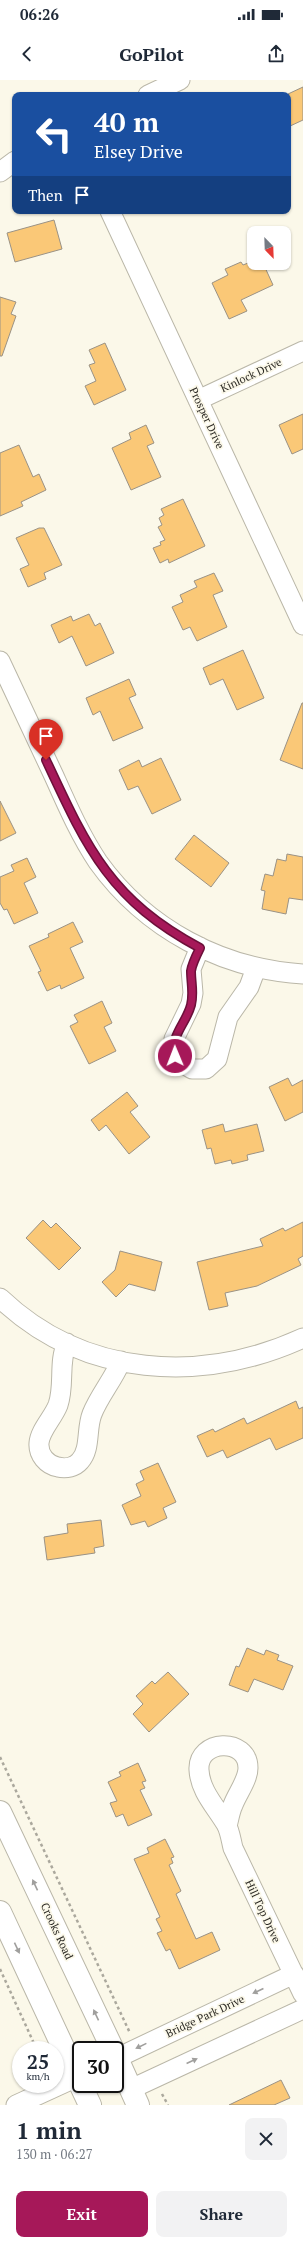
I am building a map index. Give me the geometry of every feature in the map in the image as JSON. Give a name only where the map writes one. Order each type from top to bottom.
[{"type":"main road","name":"Crooks Road","points":[[0,1812],[109,2041]]},
{"type":"main road","points":[[0,1912],[72,2066]]},
{"type":"main road","name":"Crooks Road","points":[[124,2073],[135,2097]]},
{"type":"main road","points":[[84,2093],[90,2105]]},
{"type":"street","points":[[154,92],[180,80]]},
{"type":"street","points":[[0,172],[12,163]]},
{"type":"street","name":"Prosper Drive","points":[[111,214],[303,625]]},
{"type":"street","name":"Kinlock Drive","points":[[198,400],[303,351]]},
{"type":"street","points":[[0,661],[75,822],[98,862],[121,890],[154,920],[200,948],[227,960],[256,968],[303,974]]},
{"type":"street","points":[[200,948],[191,969],[193,994],[191,1004],[188,1014],[174,1039],[173,1046],[178,1061],[192,1069],[206,1068],[217,1059],[228,1017],[249,987],[256,968]]},
{"type":"street","points":[[0,1298],[40,1328],[67,1343],[99,1355],[121,1361],[161,1367],[206,1367],[258,1356],[303,1338]]},
{"type":"street","points":[[67,1343],[63,1352],[61,1392],[58,1404],[39,1443],[43,1457],[53,1466],[59,1468],[72,1466],[84,1457],[92,1414],[113,1379],[121,1361]]},
{"type":"street","name":"Hill Top Drive","points":[[227,1826],[233,1848],[303,1994]]},
{"type":"street","name":"Bridge Park Drive","points":[[124,2050],[294,1974]]},
{"type":"street","points":[[135,2097],[303,2009]]},
{"type":"street","points":[[16,2105],[72,2079]]},
{"type":"path","points":[[0,1757],[129,2028],[128,2031]]},
{"type":"path","points":[[0,1969],[33,2041]]},
{"type":"building","points":[[303,87],[303,120],[291,126],[291,93]]},
{"type":"building","points":[[54,220],[62,249],[15,262],[7,233]]},
{"type":"building","points":[[241,262],[243,265],[247,263],[247,270],[266,270],[273,285],[241,300],[247,311],[229,319],[212,283],[228,275],[225,269]]},
{"type":"building","points":[[0,297],[16,302],[11,314],[16,316],[2,356],[0,356]]},
{"type":"building","points":[[105,343],[126,390],[94,405],[85,386],[96,381],[89,365],[95,363],[89,350]]},
{"type":"building","points":[[303,414],[303,449],[292,454],[279,425]]},
{"type":"building","points":[[146,425],[154,443],[147,446],[161,477],[131,490],[112,448],[131,439],[129,433]]},
{"type":"building","points":[[19,445],[33,477],[39,474],[46,490],[21,502],[23,506],[0,516],[0,453]]},
{"type":"building","points":[[183,499],[205,546],[169,563],[168,559],[160,563],[153,548],[161,545],[160,542],[165,540],[158,527],[162,525],[159,518],[164,515],[161,509]]},
{"type":"building","points":[[39,528],[44,528],[62,565],[44,573],[46,579],[28,587],[20,569],[29,565],[16,538]]},
{"type":"building","points":[[214,573],[223,591],[213,595],[227,627],[197,641],[190,627],[183,630],[172,607],[183,602],[180,595],[197,587],[194,581]]},
{"type":"building","points":[[89,614],[95,626],[100,623],[114,653],[86,666],[72,636],[59,643],[51,625],[71,616],[73,621]]},
{"type":"building","points":[[243,650],[264,698],[237,710],[223,679],[210,685],[203,668]]},
{"type":"building","points":[[129,679],[136,695],[129,698],[143,728],[113,741],[100,711],[93,715],[86,698]]},
{"type":"building","points":[[303,703],[303,769],[280,760]]},
{"type":"building","points":[[161,758],[181,800],[152,814],[138,786],[128,790],[119,770],[139,760],[142,767]]},
{"type":"building","points":[[0,801],[16,833],[0,841]]},
{"type":"building","points":[[194,835],[229,863],[211,887],[175,859]]},
{"type":"building","points":[[287,854],[303,857],[303,900],[289,898],[286,914],[262,909],[265,891],[261,890],[265,874],[273,876],[277,859],[286,861]]},
{"type":"building","points":[[27,858],[36,877],[24,883],[38,913],[14,924],[7,909],[4,910],[0,903],[0,877],[14,871],[11,865]]},
{"type":"building","points":[[73,922],[83,942],[70,948],[84,978],[61,989],[60,985],[47,991],[38,972],[41,971],[29,946],[49,937],[48,934]]},
{"type":"building","points":[[102,1001],[112,1023],[104,1027],[116,1051],[89,1064],[70,1026],[78,1022],[74,1015]]},
{"type":"building","points":[[288,1078],[292,1086],[303,1080],[303,1112],[285,1121],[269,1087]]},
{"type":"building","points":[[127,1092],[138,1106],[130,1112],[150,1137],[129,1154],[106,1125],[99,1131],[91,1120]]},
{"type":"building","points":[[223,1124],[225,1132],[257,1124],[264,1151],[247,1155],[248,1160],[232,1164],[231,1160],[215,1164],[211,1148],[207,1149],[202,1130]]},
{"type":"building","points":[[43,1220],[51,1228],[56,1223],[81,1248],[59,1270],[26,1238]]},
{"type":"building","points":[[303,1222],[303,1256],[298,1259],[301,1265],[257,1286],[225,1293],[228,1306],[209,1310],[197,1262],[263,1246],[260,1239],[283,1228],[285,1231]]},
{"type":"building","points":[[120,1251],[162,1262],[155,1291],[129,1284],[116,1297],[102,1282],[115,1270]]},
{"type":"building","points":[[296,1401],[299,1409],[303,1407],[303,1438],[276,1450],[270,1438],[227,1458],[223,1450],[207,1457],[197,1436],[213,1429],[215,1432],[244,1418],[247,1424]]},
{"type":"building","points":[[158,1463],[176,1502],[163,1508],[167,1518],[148,1527],[145,1521],[131,1525],[122,1505],[141,1496],[136,1484],[144,1480],[140,1471]]},
{"type":"building","points":[[101,1520],[104,1546],[94,1548],[95,1553],[47,1560],[44,1537],[68,1533],[67,1524]]},
{"type":"building","points":[[247,1648],[264,1655],[266,1650],[279,1655],[277,1660],[293,1666],[283,1690],[254,1679],[248,1692],[229,1685],[236,1666],[239,1667]]},
{"type":"building","points":[[168,1672],[189,1694],[149,1732],[133,1714],[143,1704],[136,1696],[152,1681],[155,1684]]},
{"type":"building","points":[[138,1763],[146,1781],[142,1782],[145,1788],[140,1790],[152,1815],[128,1826],[123,1814],[116,1817],[110,1803],[117,1801],[108,1782],[121,1776],[119,1772]]},
{"type":"building","points":[[165,1839],[174,1857],[171,1858],[173,1863],[169,1865],[181,1891],[176,1894],[196,1939],[212,1932],[220,1950],[179,1969],[170,1949],[166,1951],[157,1933],[162,1931],[156,1919],[160,1917],[134,1859],[149,1853],[147,1848]]},
{"type":"building","points":[[281,2080],[290,2098],[274,2105],[229,2105]]},
{"type":"route","points":[[46,760],[82,835],[98,862],[110,878],[136,905],[154,920],[176,935],[200,948],[191,969],[193,994],[191,1004],[188,1014],[174,1039],[173,1046],[175,1056]]}]
